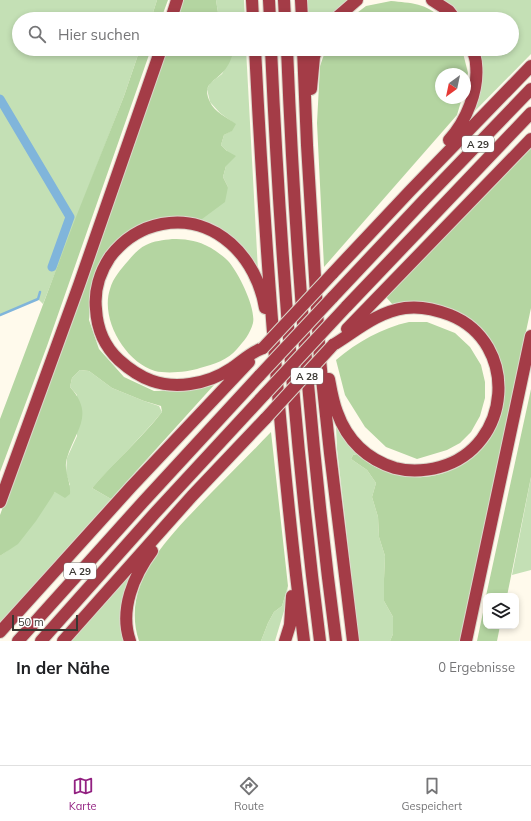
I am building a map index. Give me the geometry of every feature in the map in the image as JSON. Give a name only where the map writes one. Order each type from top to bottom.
[{"type":"highway","points":[[173,12],[177,0]]},
{"type":"highway","points":[[252,0],[253,12]]},
{"type":"highway","points":[[269,0],[270,12]]},
{"type":"highway","points":[[284,0],[285,12]]},
{"type":"highway","points":[[301,0],[302,12]]},
{"type":"highway","points":[[343,12],[357,0]]},
{"type":"highway","points":[[432,0],[450,12]]},
{"type":"highway","points":[[0,502],[79,285],[159,56]]},
{"type":"highway","points":[[255,56],[267,267],[283,451],[304,641]]},
{"type":"highway","name":"A 28","points":[[271,56],[281,238],[297,433],[310,565],[320,641]]},
{"type":"highway","name":"A 28","points":[[287,56],[296,238],[309,399],[336,641]]},
{"type":"highway","points":[[303,56],[320,360],[353,641]]},
{"type":"highway","points":[[307,145],[312,136],[311,84],[314,56]]},
{"type":"highway","points":[[410,190],[416,178],[455,133],[465,116],[473,97],[476,81],[476,64],[474,56]]},
{"type":"highway","points":[[0,632],[131,486],[263,348],[410,190],[531,66]]},
{"type":"highway","name":"A 29","points":[[18,641],[142,502],[260,375],[425,199],[531,89]]},
{"type":"highway","name":"A 29","points":[[41,641],[155,513],[346,307],[531,113]]},
{"type":"highway","points":[[63,641],[192,496],[333,345],[531,139]]},
{"type":"highway","points":[[263,348],[255,351],[220,375],[210,380],[172,386],[154,382],[141,376],[128,368],[115,356],[104,341],[97,322],[95,302],[97,287],[106,263],[115,251],[129,238],[144,229],[172,222],[192,223],[204,227],[230,242],[251,268],[265,306],[266,320],[272,327]]},
{"type":"highway","points":[[320,360],[328,377],[336,411],[344,428],[361,450],[379,462],[401,470],[414,471],[424,471],[447,465],[459,460],[468,453],[488,431],[495,414],[498,399],[498,376],[493,356],[484,341],[473,329],[458,319],[442,312],[406,308],[386,314],[366,323],[333,345]]},
{"type":"highway","points":[[466,641],[531,336]]},
{"type":"highway","points":[[130,641],[126,615],[132,587],[142,565],[154,547],[184,513],[192,496]]},
{"type":"highway","points":[[285,641],[290,625],[292,591],[296,571]]},
{"type":"green space","points":[[0,0],[157,0],[153,12],[12,12],[12,56],[138,56],[124,96],[43,304],[38,299],[0,315]]},
{"type":"green space","points":[[157,0],[168,0],[164,12],[153,12]]},
{"type":"green space","points":[[182,0],[216,0],[218,12],[178,12]]},
{"type":"green space","points":[[216,0],[244,0],[245,12],[218,12]]},
{"type":"green space","points":[[307,0],[349,0],[334,12],[308,12]]},
{"type":"green space","points":[[440,0],[531,0],[531,54],[470,116],[476,56],[519,56],[519,12],[455,12]]},
{"type":"green space","points":[[391,1],[412,3],[433,12],[358,12],[366,6]]},
{"type":"green space","points":[[138,56],[149,56],[47,346],[0,472],[0,419],[74,222],[124,96]]},
{"type":"green space","points":[[165,56],[232,56],[221,74],[211,82],[207,92],[212,106],[236,124],[232,131],[224,135],[221,145],[227,151],[236,156],[226,166],[223,177],[228,187],[225,202],[198,222],[173,217],[161,218],[99,266],[91,287],[89,320],[99,349],[124,377],[154,391],[194,390],[214,385],[111,499],[92,488],[154,422],[162,412],[161,406],[112,388],[89,371],[80,370],[72,378],[70,387],[81,406],[82,414],[81,422],[66,463],[70,494],[65,498],[55,492],[36,521],[18,544],[0,556],[0,515]]},
{"type":"green space","points":[[231,56],[246,56],[258,271],[198,222],[228,187],[223,177],[226,166],[227,151],[221,145],[224,135],[231,131],[235,124],[220,113],[210,102],[207,89],[210,83],[222,74]]},
{"type":"green space","points":[[324,56],[464,56],[467,68],[435,68],[435,104],[460,104],[457,115],[324,267],[317,123],[320,66]]},
{"type":"green space","points":[[531,148],[531,308],[460,641],[390,641],[393,634],[393,617],[384,601],[385,556],[379,537],[378,517],[372,497],[376,483],[367,470],[351,459],[353,455],[357,454],[378,468],[395,474],[413,477],[425,477],[445,473],[462,465],[477,453],[489,438],[498,422],[503,403],[504,384],[501,364],[496,350],[485,333],[474,323],[459,313],[441,306],[423,303],[404,303],[393,305],[386,297]]},
{"type":"green space","points":[[172,239],[189,240],[201,243],[222,255],[237,274],[246,291],[252,309],[253,323],[250,331],[233,353],[225,359],[190,371],[155,371],[134,359],[118,338],[112,326],[109,313],[108,301],[111,285],[123,267],[143,246]]},
{"type":"green space","points":[[409,322],[427,322],[455,333],[470,347],[481,365],[485,382],[485,398],[480,416],[471,432],[460,443],[447,450],[417,459],[386,447],[365,427],[345,395],[336,360],[352,347],[370,336]]},
{"type":"green space","points":[[80,370],[89,371],[112,388],[159,406],[162,412],[92,488],[111,499],[0,623],[0,556],[7,551],[55,492],[70,485],[66,473],[67,458],[77,436],[77,395],[70,387],[72,378]]},
{"type":"green space","points":[[531,389],[531,477],[508,593],[487,593]]},
{"type":"green space","points":[[336,425],[348,444],[357,454],[353,455],[351,459],[367,470],[376,483],[372,497],[378,517],[379,537],[385,556],[384,601],[393,617],[393,634],[390,641],[359,641],[337,449]]},
{"type":"green space","points":[[271,432],[288,586],[282,606],[274,612],[261,641],[139,641],[135,619],[137,598],[143,578],[154,559],[181,524]]},
{"type":"green space","points":[[531,477],[531,570],[512,575]]},
{"type":"green space","points":[[129,576],[124,596],[126,641],[71,641]]},
{"type":"green space","points":[[288,586],[284,611],[275,641],[261,641],[274,612],[282,606]]},
{"type":"green space","points":[[483,612],[483,629],[499,629],[497,641],[477,641]]},
{"type":"waterway","points":[[0,99],[70,217],[52,267]]},
{"type":"waterway","points":[[0,315],[38,299],[40,292]]}]
